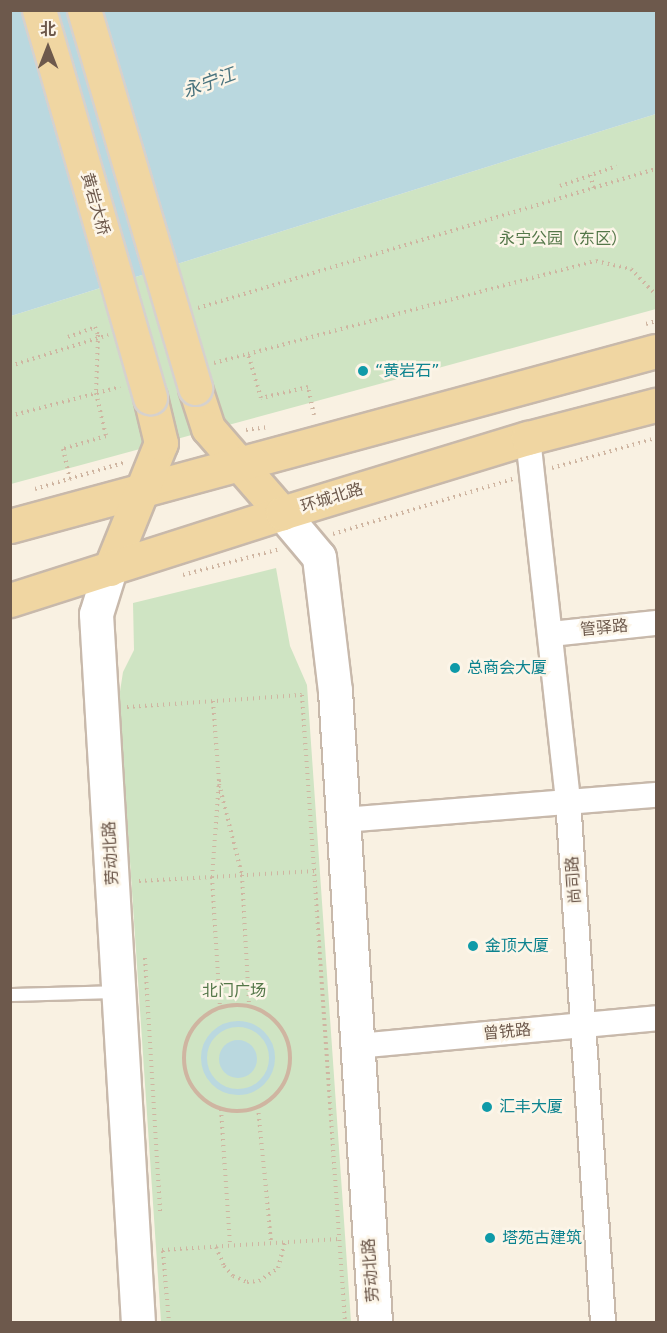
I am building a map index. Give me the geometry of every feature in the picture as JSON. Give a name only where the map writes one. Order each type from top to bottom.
[{"type":"main road","name":"黄岩大桥","points":[[39,10],[150,396],[161,443]]},
{"type":"main road","points":[[84,10],[208,428],[282,513]]},
{"type":"main road","points":[[10,526],[657,351]]},
{"type":"main road","name":"环城北路","points":[[10,600],[282,513],[528,438],[657,405]]},
{"type":"main road","name":"劳动北路","points":[[138,1323],[116,992],[111,844],[96,614],[110,569],[161,443]]},
{"type":"main road","name":"劳动北路","points":[[282,513],[319,557],[335,691],[375,1323]]},
{"type":"street","name":"尚司路","points":[[528,438],[568,800],[603,1323]]},
{"type":"street","name":"管驿路","points":[[551,633],[657,623]]},
{"type":"street","points":[[343,820],[568,800],[657,795]]},
{"type":"street","name":"曾铣路","points":[[357,1046],[657,1018]]},
{"type":"lane","points":[[10,995],[116,992]]},
{"type":"path","points":[[560,186],[617,166]]},
{"type":"path","points":[[194,309],[657,169]]},
{"type":"path","points":[[590,176],[594,188]]},
{"type":"path","points":[[314,415],[308,387],[261,398],[248,354],[596,261],[631,269],[657,295]]},
{"type":"path","points":[[634,327],[657,321]]},
{"type":"path","points":[[68,337],[95,327],[99,338],[96,393],[106,436],[63,449],[70,479]]},
{"type":"path","points":[[10,366],[120,332]]},
{"type":"path","points":[[303,418],[326,412]]},
{"type":"path","points":[[208,428],[248,430],[270,426]]},
{"type":"path","points":[[29,491],[126,462],[161,443]]},
{"type":"path","points":[[126,707],[302,695],[316,871],[345,1323]]},
{"type":"path","points":[[213,700],[219,780],[212,877],[220,1007]]},
{"type":"path","points":[[219,780],[242,875],[249,1005]]},
{"type":"path","points":[[139,881],[316,871]]},
{"type":"path","points":[[249,1005],[278,1022],[291,1053],[283,1085],[258,1107],[242,1111],[221,1108],[206,1101],[193,1088],[185,1071],[183,1053],[188,1035],[199,1020],[220,1007],[249,1005]]},
{"type":"path","points":[[258,1107],[271,1243]]},
{"type":"path","points":[[221,1108],[230,1246]]},
{"type":"path","points":[[162,1250],[339,1239]]},
{"type":"path","points":[[216,1247],[224,1266],[233,1276],[247,1282],[269,1277],[278,1268],[285,1242]]},
{"type":"green space","name":"永宁公园（东区）","points":[[656,114],[656,309],[11,484],[11,316]]},
{"type":"green space","name":"北门广场","points":[[276,568],[290,646],[307,685],[351,1322],[161,1322],[119,698],[123,672],[134,650],[133,603]]},
{"type":"water","name":"永宁江","points":[[11,11],[656,11],[656,114],[11,316]]},
{"type":"water","points":[[238,1040],[252,1045],[257,1059],[252,1073],[238,1078],[224,1073],[219,1059],[224,1045]]},
{"type":"waterway","points":[[238,1024],[251,1027],[262,1034],[269,1045],[272,1058],[269,1071],[262,1082],[251,1089],[238,1092],[225,1089],[214,1082],[207,1071],[204,1058],[207,1045],[214,1034],[225,1027],[238,1024]]},
{"type":"place","name":"“黄岩石”","points":[[363,371]]},
{"type":"place","name":"总商会大厦","points":[[455,668]]},
{"type":"place","name":"金顶大厦","points":[[473,946]]},
{"type":"place","name":"汇丰大厦","points":[[487,1107]]},
{"type":"place","name":"塔苑古建筑","points":[[490,1238]]}]
